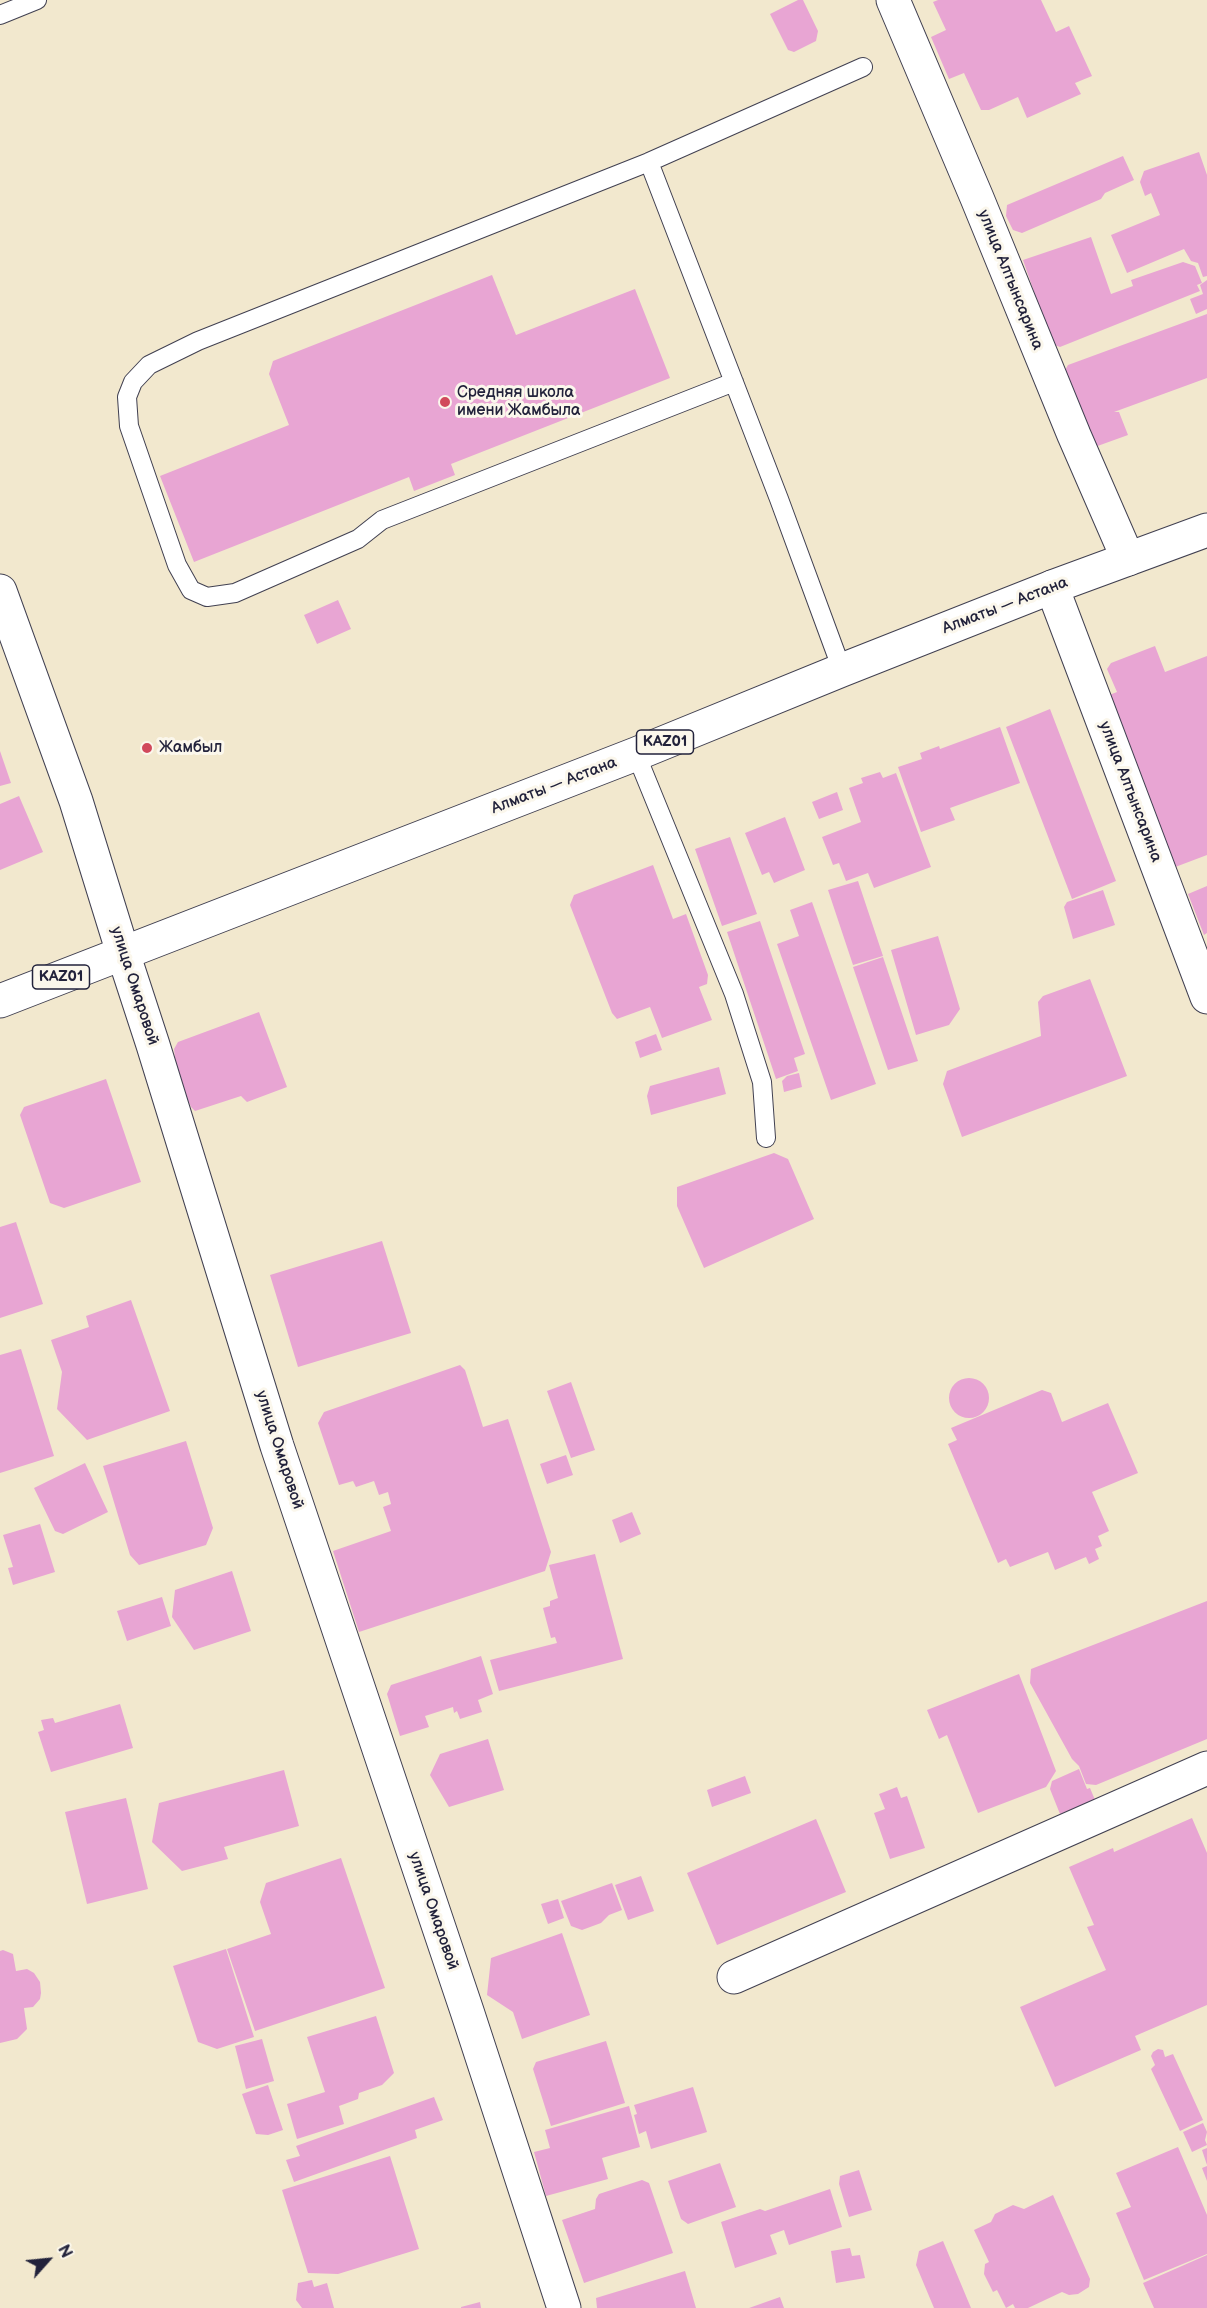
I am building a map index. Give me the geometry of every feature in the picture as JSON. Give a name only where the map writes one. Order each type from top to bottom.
[{"type":"main road","name":"улица Алтынсарина","points":[[893,0],[1128,559]]},
{"type":"main road","name":"Алматы — Астана","points":[[0,1001],[636,754],[1052,587],[1207,530]]},
{"type":"main road","name":"улица Алтынсарина","points":[[1052,587],[1207,997]]},
{"type":"main road","name":"улица Омаровой","points":[[0,591],[76,801],[277,1446],[564,2308]]},
{"type":"main road","points":[[734,1977],[1207,1768]]},
{"type":"lane","points":[[0,15],[37,0]]},
{"type":"lane","points":[[734,382],[382,520],[358,539],[235,593],[207,597],[190,590],[177,566],[129,426],[127,397],[133,382],[149,365],[198,341],[649,162],[863,67]]},
{"type":"lane","points":[[649,162],[842,670]]},
{"type":"lane","points":[[636,754],[734,994],[762,1082],[766,1138]]},
{"type":"building","points":[[798,0],[803,0],[818,31],[816,41],[794,52],[788,50],[770,14]]},
{"type":"building","points":[[938,0],[1041,0],[1056,32],[1069,26],[1092,76],[1075,83],[1081,94],[1027,118],[1018,97],[989,110],[981,110],[964,73],[949,79],[931,37],[946,30],[933,2]]},
{"type":"building","points":[[1199,152],[1207,175],[1207,276],[1203,277],[1198,263],[1191,261],[1184,249],[1127,273],[1111,235],[1160,215],[1151,193],[1145,196],[1140,182],[1144,171]]},
{"type":"building","points":[[1123,156],[1134,180],[1105,193],[1101,199],[1022,233],[1013,230],[1006,216],[1007,205]]},
{"type":"building","points":[[1091,237],[1111,294],[1133,286],[1131,280],[1183,262],[1195,266],[1202,283],[1197,285],[1200,291],[1060,347],[1052,344],[1023,260]]},
{"type":"building","name":"Средняя школа имени Жамбыла","points":[[492,275],[516,335],[635,289],[670,378],[451,464],[455,475],[414,491],[409,477],[194,562],[160,476],[289,425],[269,374],[273,361]]},
{"type":"building","points":[[1207,280],[1207,309],[1196,314],[1190,299],[1203,294],[1200,285]]},
{"type":"building","points":[[1207,314],[1207,378],[1114,412],[1119,412],[1128,435],[1092,448],[1064,372],[1068,365]]},
{"type":"building","points":[[338,600],[351,629],[317,644],[304,615]]},
{"type":"building","points":[[1155,646],[1165,672],[1207,656],[1207,855],[1170,869],[1104,697],[1117,692],[1107,669],[1111,663]]},
{"type":"building","points":[[1050,709],[1116,881],[1072,899],[1006,727]]},
{"type":"building","points":[[1000,727],[1020,783],[950,808],[955,820],[921,832],[898,767],[922,759],[920,753],[939,746],[940,749]]},
{"type":"building","points":[[0,751],[11,783],[0,786]]},
{"type":"building","points":[[880,772],[883,778],[896,773],[931,867],[874,888],[868,873],[846,881],[839,863],[833,865],[822,837],[861,822],[849,788],[863,783],[861,778]]},
{"type":"building","points":[[837,792],[843,810],[819,819],[812,802]]},
{"type":"building","points":[[19,796],[43,852],[0,870],[0,804]]},
{"type":"building","points":[[785,817],[805,870],[774,883],[769,872],[762,875],[745,833]]},
{"type":"building","points":[[730,837],[757,914],[722,926],[695,849]]},
{"type":"building","points":[[653,865],[673,919],[686,914],[708,975],[707,984],[699,987],[712,1020],[662,1038],[650,1007],[617,1019],[612,1013],[570,905],[574,895]]},
{"type":"building","points":[[858,881],[883,956],[853,965],[828,890]]},
{"type":"building","points":[[1207,886],[1207,933],[1204,935],[1188,894]]},
{"type":"building","points":[[1103,890],[1115,925],[1073,939],[1064,907],[1067,902]]},
{"type":"building","points":[[812,902],[876,1084],[831,1100],[777,944],[799,936],[790,910]]},
{"type":"building","points":[[760,921],[805,1054],[794,1058],[798,1071],[776,1079],[727,932]]},
{"type":"building","points":[[938,936],[960,1009],[949,1025],[916,1035],[891,950]]},
{"type":"building","points":[[883,957],[918,1061],[888,1070],[853,967]]},
{"type":"building","points":[[1090,979],[1127,1076],[962,1137],[943,1084],[947,1071],[1041,1036],[1038,1002],[1043,996]]},
{"type":"building","points":[[259,1012],[287,1087],[247,1102],[241,1096],[195,1111],[177,1076],[174,1049],[178,1042]]},
{"type":"building","points":[[656,1034],[662,1050],[640,1058],[635,1042]]},
{"type":"building","points":[[719,1067],[726,1094],[651,1115],[647,1096],[650,1086]]},
{"type":"building","points":[[799,1073],[802,1087],[784,1092],[782,1081],[787,1076]]},
{"type":"building","points":[[106,1079],[141,1182],[64,1208],[50,1203],[20,1115],[24,1107]]},
{"type":"building","points":[[774,1153],[788,1159],[814,1219],[704,1268],[677,1206],[677,1187]]},
{"type":"building","points":[[16,1222],[43,1304],[0,1318],[0,1227]]},
{"type":"building","points":[[382,1241],[411,1333],[298,1367],[270,1275]]},
{"type":"building","points":[[131,1300],[170,1411],[87,1440],[57,1409],[62,1372],[51,1340],[89,1327],[86,1316]]},
{"type":"building","points":[[21,1349],[54,1456],[0,1473],[0,1355]]},
{"type":"building","points":[[460,1365],[465,1370],[483,1427],[508,1419],[551,1552],[545,1571],[359,1632],[333,1551],[391,1531],[383,1507],[391,1504],[388,1492],[379,1495],[374,1481],[356,1487],[353,1481],[339,1485],[318,1423],[324,1412]]},
{"type":"building","points":[[969,1378],[983,1384],[989,1398],[983,1412],[969,1418],[955,1412],[949,1398],[955,1384]]},
{"type":"building","points":[[571,1382],[595,1450],[571,1458],[547,1391]]},
{"type":"building","points":[[1042,1390],[1051,1393],[1062,1422],[1108,1403],[1138,1473],[1092,1492],[1109,1531],[1098,1536],[1102,1546],[1095,1549],[1099,1559],[1089,1564],[1086,1557],[1055,1570],[1048,1552],[1010,1567],[1006,1559],[998,1563],[948,1444],[957,1440],[951,1428]]},
{"type":"building","points":[[186,1441],[213,1528],[206,1545],[139,1565],[130,1555],[103,1466]]},
{"type":"building","points":[[566,1455],[573,1475],[547,1484],[540,1464]]},
{"type":"building","points":[[85,1463],[108,1512],[63,1534],[55,1531],[34,1488]]},
{"type":"building","points":[[632,1512],[641,1534],[620,1543],[612,1520]]},
{"type":"building","points":[[40,1524],[55,1572],[13,1585],[8,1568],[13,1567],[3,1535]]},
{"type":"building","points":[[595,1554],[623,1659],[499,1691],[490,1660],[557,1643],[555,1637],[551,1638],[543,1608],[550,1606],[550,1601],[558,1598],[549,1565]]},
{"type":"building","points":[[232,1571],[251,1631],[194,1650],[172,1617],[175,1590]]},
{"type":"building","points":[[162,1597],[171,1626],[127,1641],[117,1611]]},
{"type":"building","points":[[1207,1601],[1207,1739],[1096,1785],[1086,1784],[1079,1766],[1072,1759],[1030,1683],[1031,1669]]},
{"type":"building","points":[[481,1656],[493,1694],[478,1700],[482,1712],[460,1719],[457,1711],[454,1713],[453,1707],[425,1716],[429,1727],[400,1736],[387,1694],[391,1685]]},
{"type":"building","points":[[1019,1674],[1056,1771],[1046,1787],[978,1813],[947,1735],[939,1739],[927,1710]]},
{"type":"building","points":[[120,1704],[133,1748],[51,1772],[38,1732],[44,1730],[41,1720],[53,1718],[55,1723]]},
{"type":"building","points":[[488,1739],[504,1790],[449,1807],[430,1775],[440,1754]]},
{"type":"building","points":[[1079,1769],[1087,1789],[1090,1788],[1095,1800],[1060,1814],[1050,1789],[1052,1781]]},
{"type":"building","points":[[284,1770],[299,1826],[224,1847],[228,1859],[182,1871],[152,1842],[159,1803]]},
{"type":"building","points":[[745,1776],[751,1793],[712,1807],[707,1790]]},
{"type":"building","points":[[897,1787],[901,1798],[907,1796],[925,1848],[890,1859],[874,1813],[885,1809],[879,1794]]},
{"type":"building","points":[[126,1798],[148,1889],[87,1904],[65,1812]]},
{"type":"building","points":[[1192,1818],[1207,1853],[1207,2005],[1135,2036],[1141,2050],[1055,2087],[1020,2007],[1106,1970],[1087,1927],[1094,1925],[1069,1867],[1113,1848],[1114,1852]]},
{"type":"building","points":[[816,1819],[846,1892],[717,1945],[687,1873]]},
{"type":"building","points":[[341,1858],[385,1988],[255,2031],[227,1949],[271,1934],[260,1902],[266,1883]]},
{"type":"building","points":[[641,1876],[654,1911],[628,1920],[615,1885]]},
{"type":"building","points":[[612,1883],[622,1910],[609,1915],[601,1923],[582,1930],[571,1926],[561,1901]]},
{"type":"building","points":[[558,1899],[564,1918],[548,1924],[541,1904]]},
{"type":"building","points":[[562,1933],[590,2015],[522,2039],[513,2012],[487,1995],[491,1958]]},
{"type":"building","points":[[226,1949],[254,2037],[217,2049],[198,2042],[173,1966]]},
{"type":"building","points":[[0,1951],[13,1954],[16,1971],[27,1969],[34,1973],[40,1982],[41,1993],[40,1999],[33,2007],[24,2008],[27,2029],[17,2039],[0,2043]]},
{"type":"building","points":[[376,2016],[394,2073],[382,2085],[359,2093],[358,2099],[339,2106],[344,2124],[297,2139],[287,2104],[325,2092],[307,2037]]},
{"type":"building","points":[[262,2039],[274,2081],[246,2089],[235,2046]]},
{"type":"building","points":[[606,2041],[625,2103],[551,2126],[533,2069],[536,2062]]},
{"type":"building","points":[[1158,2049],[1163,2050],[1165,2057],[1173,2054],[1203,2120],[1180,2131],[1151,2069],[1155,2065],[1151,2056]]},
{"type":"building","points":[[268,2085],[283,2130],[268,2135],[256,2134],[242,2094]]},
{"type":"building","points":[[693,2087],[707,2132],[651,2149],[646,2131],[639,2134],[634,2105]]},
{"type":"building","points":[[434,2097],[443,2120],[415,2130],[417,2138],[294,2182],[286,2160],[300,2156],[296,2146]]},
{"type":"building","points":[[629,2106],[640,2147],[602,2158],[608,2179],[546,2196],[534,2152],[550,2148],[545,2130]]},
{"type":"building","points":[[1203,2123],[1207,2132],[1205,2140],[1207,2145],[1192,2152],[1183,2132]]},
{"type":"building","points":[[1178,2147],[1207,2215],[1207,2254],[1144,2280],[1116,2213],[1131,2207],[1116,2173]]},
{"type":"building","points":[[1207,2148],[1207,2165],[1202,2150]]},
{"type":"building","points":[[390,2156],[419,2249],[338,2274],[308,2273],[282,2190]]},
{"type":"building","points":[[720,2163],[736,2207],[688,2224],[681,2219],[668,2181]]},
{"type":"building","points":[[1207,2166],[1207,2181],[1202,2168]]},
{"type":"building","points":[[859,2170],[872,2210],[849,2217],[839,2184],[840,2176]]},
{"type":"building","points":[[642,2180],[649,2183],[673,2253],[584,2283],[562,2220],[595,2209],[599,2194]]},
{"type":"building","points":[[830,2189],[842,2227],[789,2245],[784,2230],[770,2235],[777,2254],[735,2268],[721,2222],[760,2209],[765,2211]]},
{"type":"building","points":[[1053,2195],[1090,2279],[1089,2287],[1078,2294],[1069,2295],[1062,2292],[1028,2308],[1015,2308],[1013,2304],[1006,2308],[997,2290],[993,2292],[984,2274],[985,2264],[989,2262],[974,2230],[991,2222],[995,2214],[1013,2205],[1024,2209]]},
{"type":"building","points":[[943,2241],[971,2308],[934,2308],[916,2265],[919,2251]]},
{"type":"building","points":[[850,2248],[852,2256],[860,2255],[865,2278],[836,2283],[831,2251]]},
{"type":"building","points":[[1207,2255],[1207,2308],[1154,2308],[1143,2283]]},
{"type":"building","points":[[685,2271],[696,2308],[597,2308],[596,2298]]},
{"type":"building","points":[[312,2280],[314,2287],[327,2283],[334,2308],[302,2308],[296,2300],[298,2283]]},
{"type":"building","points":[[780,2297],[784,2308],[749,2308]]},
{"type":"building","points":[[480,2302],[481,2308],[461,2308],[461,2307]]},
{"type":"place","name":"Средняя школа имени Жамбыла","points":[[445,402]]},
{"type":"place","name":"Жамбыл","points":[[147,748]]}]
